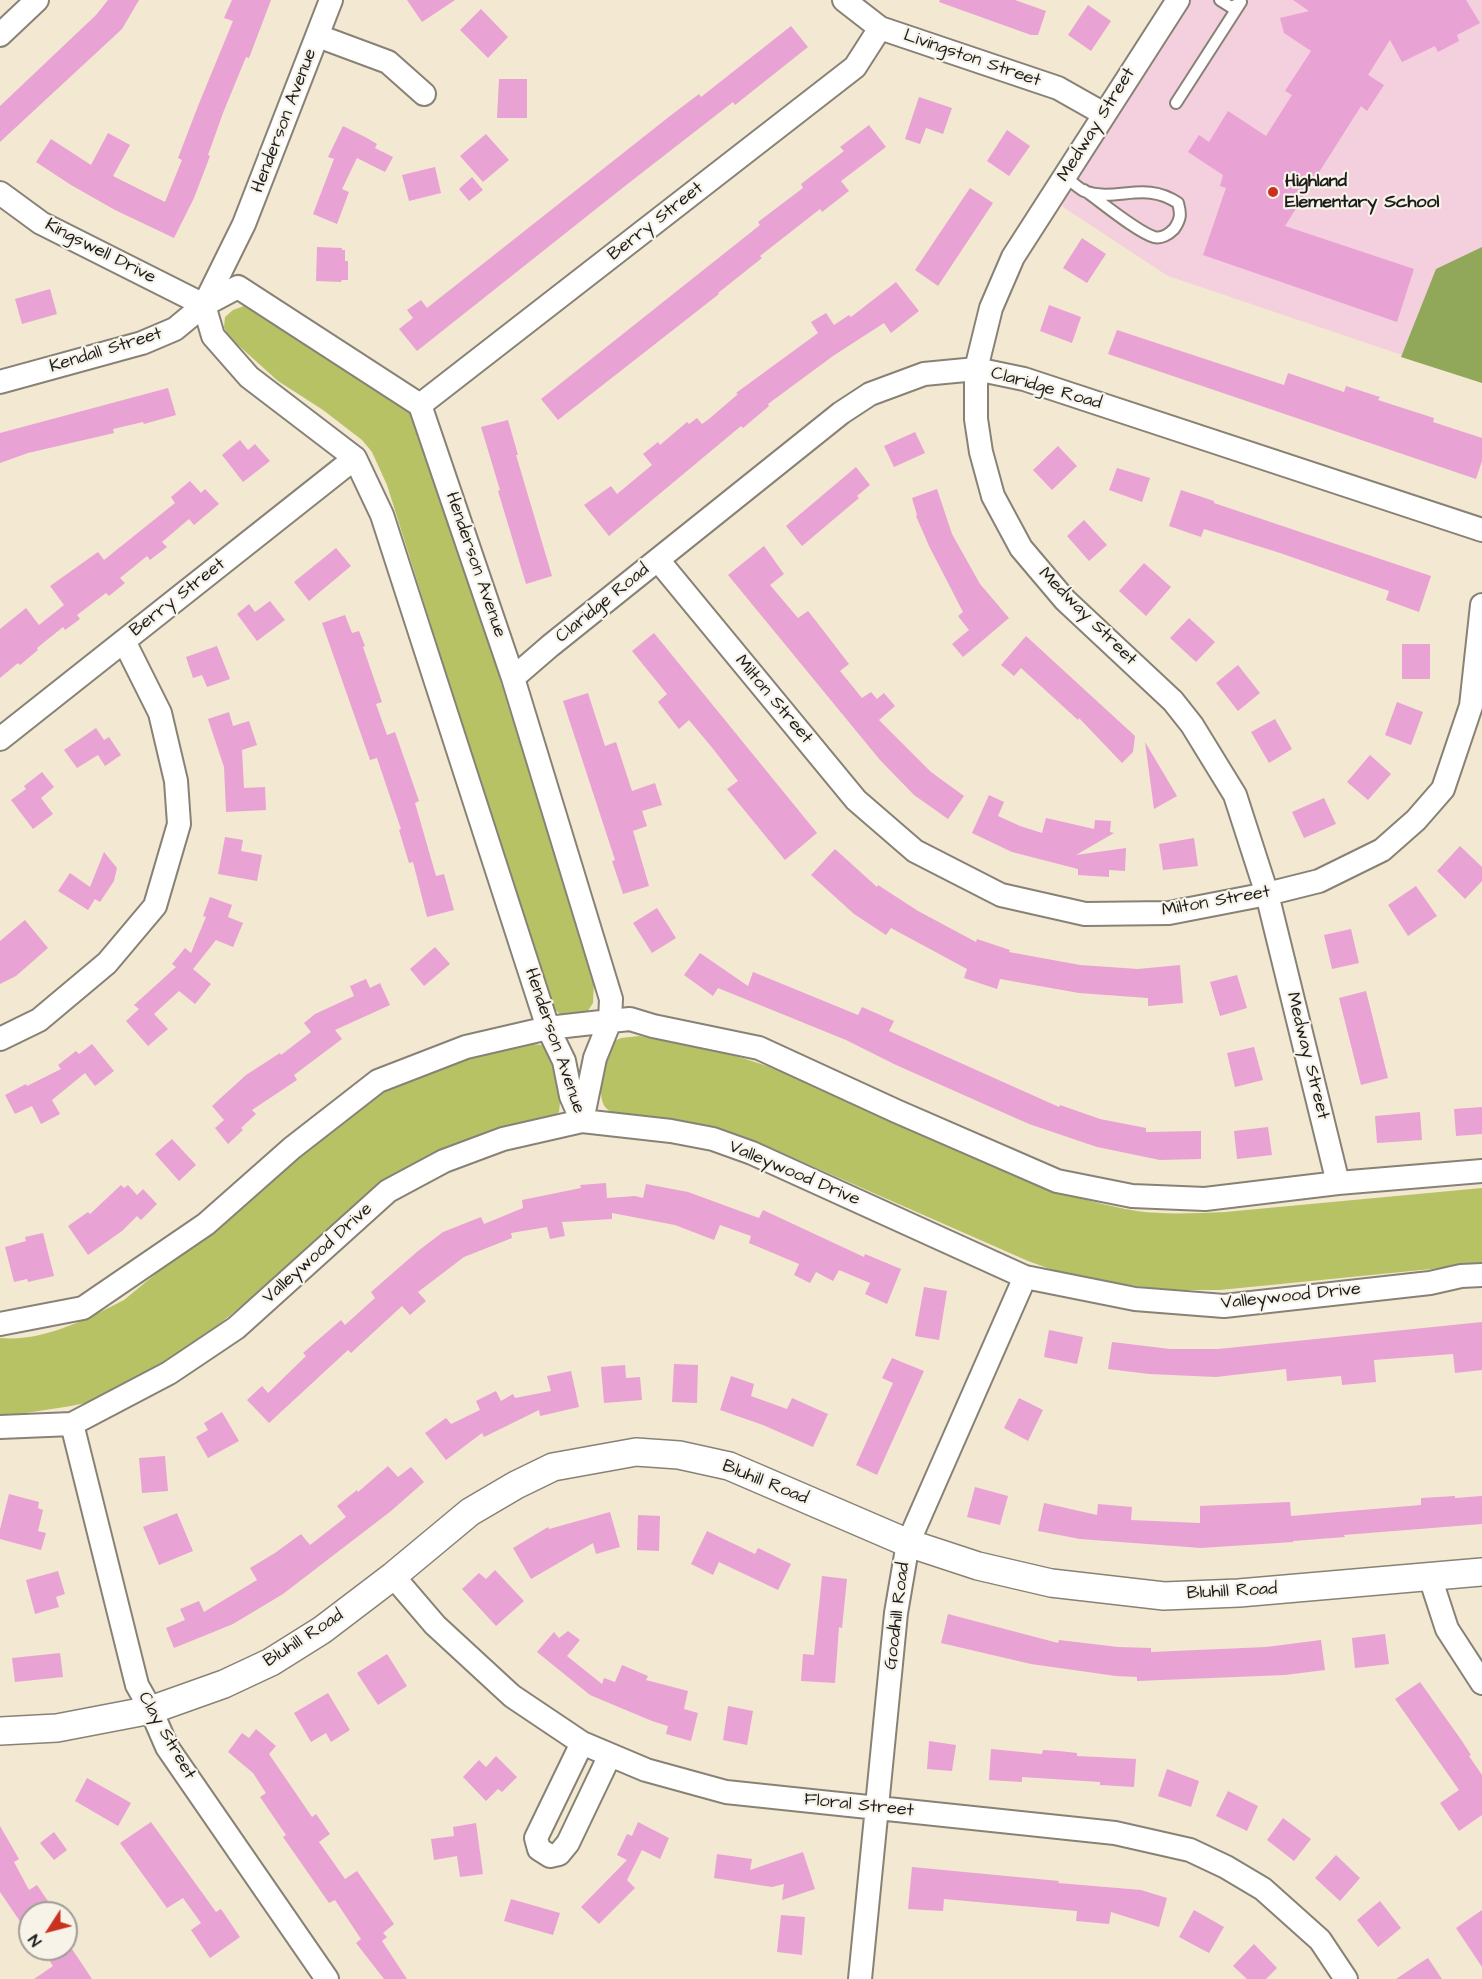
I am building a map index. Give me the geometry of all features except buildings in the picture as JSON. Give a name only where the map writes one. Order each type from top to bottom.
[{"type":"street","points":[[0,35],[37,0]]},
{"type":"street","name":"Henderson Avenue","points":[[331,0],[244,224],[204,305],[213,336],[249,377],[355,458],[382,515],[548,1028],[564,1061],[571,1096],[582,1121]]},
{"type":"street","name":"Livingston Street","points":[[844,0],[880,28],[1058,88],[1104,114]]},
{"type":"street","name":"Medway Street","points":[[1178,0],[1013,257],[991,308],[976,369],[976,419],[981,452],[993,496],[1021,548],[1065,600],[1173,701],[1192,725],[1235,795],[1267,894],[1338,1183]]},
{"type":"street","name":"Berry Street","points":[[420,405],[855,67],[880,28]]},
{"type":"street","points":[[318,36],[388,62],[424,94]]},
{"type":"street","name":"Kingswell Drive","points":[[0,192],[41,223],[204,305]]},
{"type":"street","points":[[204,305],[238,287],[420,405]]},
{"type":"street","name":"Kendall Street","points":[[0,382],[142,343],[175,329],[204,305]]},
{"type":"street","name":"Claridge Road","points":[[513,678],[841,413],[870,394],[924,374],[976,369],[1024,379],[1482,530]]},
{"type":"street","name":"Henderson Avenue","points":[[420,405],[513,678],[611,999],[610,1021],[595,1058],[582,1121]]},
{"type":"street","name":"Berry Street","points":[[0,739],[355,458]]},
{"type":"street","name":"Milton Street","points":[[658,560],[856,800],[915,851],[1001,895],[1085,914],[1169,913],[1267,894],[1320,881],[1382,850],[1416,820],[1443,789],[1471,706],[1482,605]]},
{"type":"street","points":[[0,1038],[39,1020],[107,963],[155,906],[179,824],[176,781],[160,713],[124,641]]},
{"type":"street","points":[[0,1324],[82,1308],[206,1224],[292,1148],[378,1082],[466,1047],[548,1028],[610,1021],[630,1019],[759,1048],[1057,1181],[1132,1196],[1205,1199],[1338,1183],[1482,1171]]},
{"type":"street","name":"Valleywood Drive","points":[[0,1427],[72,1424],[170,1373],[236,1328],[388,1191],[444,1161],[503,1139],[582,1121],[671,1131],[713,1139],[752,1153],[1025,1277],[1135,1299],[1224,1306],[1482,1275]]},
{"type":"street","name":"Goodhill Road","points":[[860,1979],[896,1613],[908,1543],[1025,1277]]},
{"type":"street","name":"Clay Street","points":[[72,1424],[137,1685],[167,1747],[327,1979]]},
{"type":"street","name":"Bluhill Road","points":[[0,1731],[57,1728],[151,1710],[224,1684],[272,1662],[322,1630],[393,1576],[470,1512],[516,1485],[553,1467],[636,1452],[679,1455],[729,1466],[908,1543],[978,1566],[1051,1583],[1164,1596],[1239,1593],[1482,1572]]},
{"type":"street","name":"Floral Street","points":[[393,1576],[435,1625],[512,1696],[582,1743],[610,1755],[646,1770],[726,1792],[1115,1833],[1190,1850],[1226,1867],[1263,1889],[1320,1940],[1346,1979]]},
{"type":"street","points":[[1430,1577],[1447,1629],[1482,1683]]},
{"type":"street","points":[[582,1743],[536,1838],[539,1849],[550,1856],[560,1854],[568,1843],[610,1755]]},
{"type":"lane","points":[[1220,0],[1231,7],[1242,1]]},
{"type":"lane","points":[[1176,103],[1242,1]]},
{"type":"lane","points":[[1065,176],[1083,190],[1142,231],[1156,237],[1170,234],[1179,222],[1181,213],[1178,203],[1166,195],[1136,191],[1110,195],[1083,190]]},
{"type":"shaded area","name":"Highland Elementary School","points":[[1182,0],[1482,0],[1482,382],[1168,276],[1063,207],[1065,176]]},
{"type":"green space","points":[[1482,247],[1482,383],[1401,357],[1436,269]]},
{"type":"green space","points":[[244,306],[265,313],[405,404],[414,415],[475,599],[594,982],[593,1003],[586,1014],[564,1017],[555,1010],[548,998],[387,485],[372,452],[362,440],[323,410],[278,381],[228,336],[224,327],[225,317],[233,310]]},
{"type":"green space","points":[[639,1036],[726,1054],[778,1070],[1046,1188],[1125,1209],[1170,1213],[1225,1212],[1482,1188],[1482,1264],[1220,1290],[1168,1290],[1075,1278],[1028,1261],[753,1140],[685,1121],[618,1114],[609,1111],[603,1102],[601,1085],[612,1042],[621,1038]]},
{"type":"green space","points":[[532,1044],[542,1045],[557,1077],[560,1103],[559,1112],[553,1117],[538,1119],[446,1147],[394,1176],[316,1239],[256,1294],[173,1362],[104,1399],[0,1417],[0,1338],[48,1333],[124,1300],[366,1100],[430,1072],[496,1050]]},
{"type":"place","name":"Highland Elementary School","points":[[1273,192]]}]
